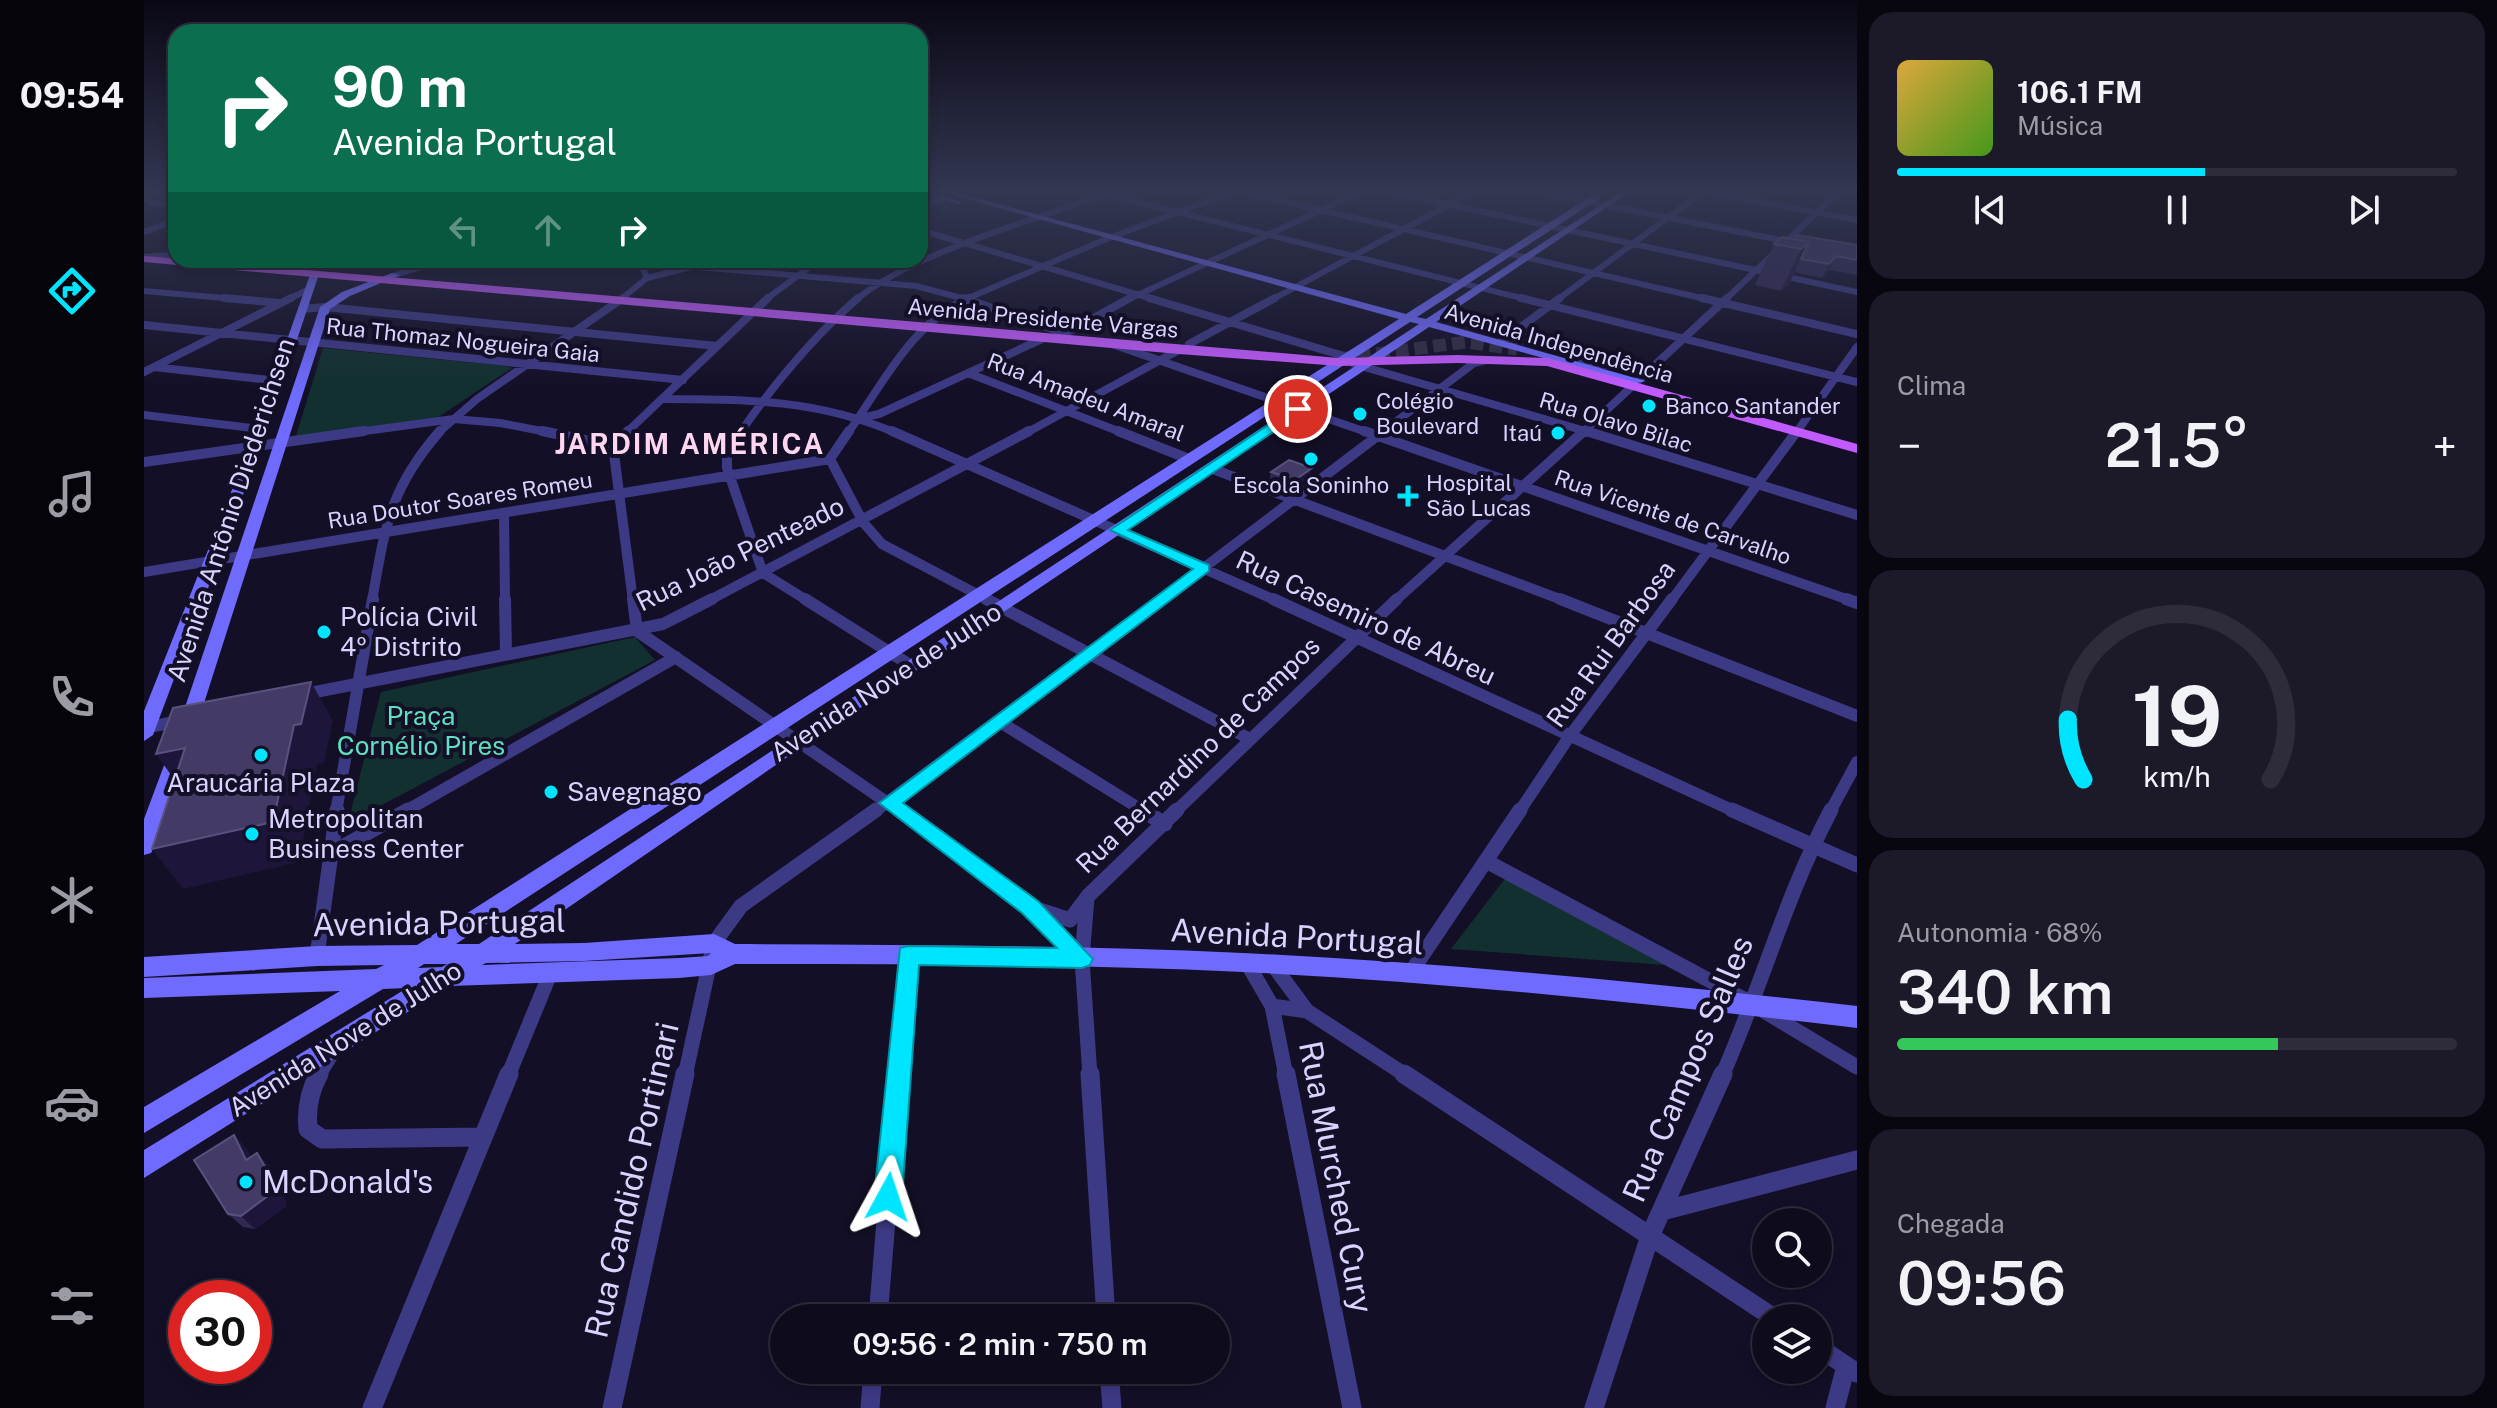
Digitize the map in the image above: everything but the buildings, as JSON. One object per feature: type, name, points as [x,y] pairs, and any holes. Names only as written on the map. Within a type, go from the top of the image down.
[{"type":"main road","name":"Avenida Presidente Vargas","points":[[153,259],[168,261]]},
{"type":"main road","name":"Avenida Independência","points":[[1184,259],[1407,319],[1548,362],[1797,428],[1857,440]]},
{"type":"main road","name":"Avenida Nove de Julho","points":[[144,1121],[422,954],[1502,259]]},
{"type":"main road","name":"Avenida Nove de Julho","points":[[144,1165],[485,952],[910,665],[1526,259]]},
{"type":"main road","name":"Avenida Presidente Vargas","points":[[247,268],[925,324],[1063,332],[1184,347]]},
{"type":"main road","name":"Avenida Presidente Vargas","points":[[315,268],[624,298]]},
{"type":"main road","name":"Avenida Antônio Diederichsen","points":[[145,730],[255,447],[314,274]]},
{"type":"main road","points":[[325,307],[395,275]]},
{"type":"main road","name":"Avenida Antônio Diederichsen","points":[[144,847],[198,717],[241,555],[325,307]]},
{"type":"main road","name":"Avenida Presidente Vargas","points":[[925,324],[1042,339],[1345,358],[1368,364],[1486,360],[1548,362]]},
{"type":"main road","name":"Avenida Independência","points":[[1426,325],[1581,364],[1636,384]]},
{"type":"main road","points":[[1063,332],[1101,340],[1292,356]]},
{"type":"main road","points":[[1517,349],[1636,384]]},
{"type":"main road","name":"Avenida Independência","points":[[1797,428],[1857,449]]},
{"type":"main road","name":"Avenida Portugal","points":[[144,967],[317,956],[485,952],[908,955],[1247,963],[1642,992],[1857,1017]]},
{"type":"main road","name":"Avenida Portugal","points":[[144,988],[447,975],[550,974],[719,954]]},
{"type":"street","points":[[1015,259],[1345,358]]},
{"type":"street","points":[[1062,259],[965,298],[925,324],[830,459],[863,522],[882,544],[1250,739]]},
{"type":"street","points":[[710,268],[878,281],[965,298],[1063,332],[1216,259]]},
{"type":"street","name":"Rua João Penteado","points":[[283,698],[663,624],[863,522],[1349,259]]},
{"type":"street","points":[[1370,259],[1857,382]]},
{"type":"street","points":[[1536,259],[1857,334]]},
{"type":"street","points":[[1501,342],[1614,259]]},
{"type":"street","points":[[1703,259],[1857,292]]},
{"type":"street","name":"Rua Bernardino de Campos","points":[[1030,907],[1070,920],[1088,896],[1355,637],[1636,384],[1768,259]]},
{"type":"street","points":[[395,275],[417,268]]},
{"type":"street","points":[[643,268],[647,278]]},
{"type":"street","points":[[317,956],[323,891],[384,532],[396,492],[409,469],[454,419],[525,364],[624,298],[647,278],[693,268]]},
{"type":"street","points":[[613,446],[665,399],[754,309],[806,268]]},
{"type":"street","points":[[910,268],[878,281],[837,316],[764,399],[727,453],[730,477],[763,573],[910,665]]},
{"type":"street","points":[[144,372],[311,288]]},
{"type":"street","points":[[144,291],[280,303]]},
{"type":"street","points":[[302,309],[325,307],[717,346]]},
{"type":"street","name":"Rua Thomaz Nogueira Gaia","points":[[144,325],[683,380]]},
{"type":"street","points":[[864,414],[879,414],[1042,339]]},
{"type":"street","name":"Rua Vicente de Carvalho","points":[[1112,344],[1857,603]]},
{"type":"street","name":"Rua Rui Barbosa","points":[[1409,975],[1569,737],[1648,634],[1706,551],[1759,485],[1857,347]]},
{"type":"street","points":[[719,954],[741,906],[1000,722],[1374,435],[1474,363],[1486,360]]},
{"type":"street","name":"Rua Olavo Bilac","points":[[1368,364],[1857,515]]},
{"type":"street","points":[[1581,364],[1652,367]]},
{"type":"street","points":[[144,366],[278,381]]},
{"type":"street","name":"Rua Amadeu Amaral","points":[[968,373],[1189,459]]},
{"type":"street","name":"Rua Casemiro de Abreu","points":[[665,399],[764,399],[864,414],[1569,737],[1857,865]]},
{"type":"street","points":[[144,425],[147,415],[260,429]]},
{"type":"street","points":[[144,462],[454,419],[500,423],[613,446]]},
{"type":"street","points":[[613,446],[637,631],[889,803],[1030,907],[1082,959]]},
{"type":"street","name":"Rua Doutor Soares Romeu","points":[[144,572],[830,459]]},
{"type":"street","name":"Rua Amadeu Amaral","points":[[1210,468],[1448,555],[1857,716]]},
{"type":"street","points":[[504,513],[506,653]]},
{"type":"street","points":[[330,854],[676,657]]},
{"type":"street","points":[[145,730],[198,717]]},
{"type":"street","points":[[1000,722],[1165,824]]},
{"type":"street","name":"Rua Campos Salles","points":[[1594,1408],[1650,1236],[1754,1005],[1784,911],[1813,844],[1857,762]]},
{"type":"street","points":[[1486,861],[1754,1005],[1857,1067]]},
{"type":"street","name":"Rua Bernardino de Campos","points":[[1088,896],[1082,959],[1105,1304]]},
{"type":"street","name":"Rua Candido Portinari","points":[[612,1408],[719,954]]},
{"type":"street","points":[[879,1304],[908,955]]},
{"type":"street","name":"Rua Murched Cury","points":[[1247,963],[1272,1006],[1352,1408]]},
{"type":"street","points":[[1273,965],[1307,1011],[1753,1304]]},
{"type":"street","points":[[372,1408],[550,974]]},
{"type":"street","points":[[1272,1006],[1307,1011]]},
{"type":"street","points":[[336,1045],[308,1091],[304,1110],[308,1129],[322,1139],[482,1137]]},
{"type":"street","points":[[1662,1211],[1857,1160]]},
{"type":"street","points":[[1832,1356],[1852,1369],[1835,1408]]},
{"type":"street","points":[[870,1408],[872,1384]]},
{"type":"street","points":[[1110,1384],[1112,1408]]},
{"type":"green space","points":[[323,348],[512,368],[437,418],[296,436]]},
{"type":"green space","name":"Praça Cornélio Pires","points":[[635,637],[655,660],[348,823],[381,692]]},
{"type":"green space","points":[[1507,876],[1665,965],[1451,949]]},
{"type":"tunnel","points":[[1339,359],[1466,342],[1517,349]]},
{"type":"place","name":"Banco Santander","points":[[1649,406]]},
{"type":"place","name":"Colégio Boulevard","points":[[1360,414]]},
{"type":"place","name":"Itaú","points":[[1558,433]]},
{"type":"place","name":"Escola Soninho","points":[[1311,459]]},
{"type":"place","name":"Hospital São Lucas","points":[[1408,496]]},
{"type":"place","name":"Polícia Civil 4º Distrito","points":[[324,632]]},
{"type":"place","name":"Araucária Plaza","points":[[261,755]]},
{"type":"place","name":"Savegnago","points":[[551,792]]},
{"type":"place","name":"Metropolitan Business Center","points":[[252,834]]},
{"type":"place","name":"McDonald's","points":[[246,1182]]},
{"type":"district","name":"JARDIM AMÉRICA","points":[[690,444]]},
{"type":"route","points":[[888,1197],[908,955],[1082,959],[1030,907],[889,803],[1204,568],[1117,530],[1298,409]]}]
